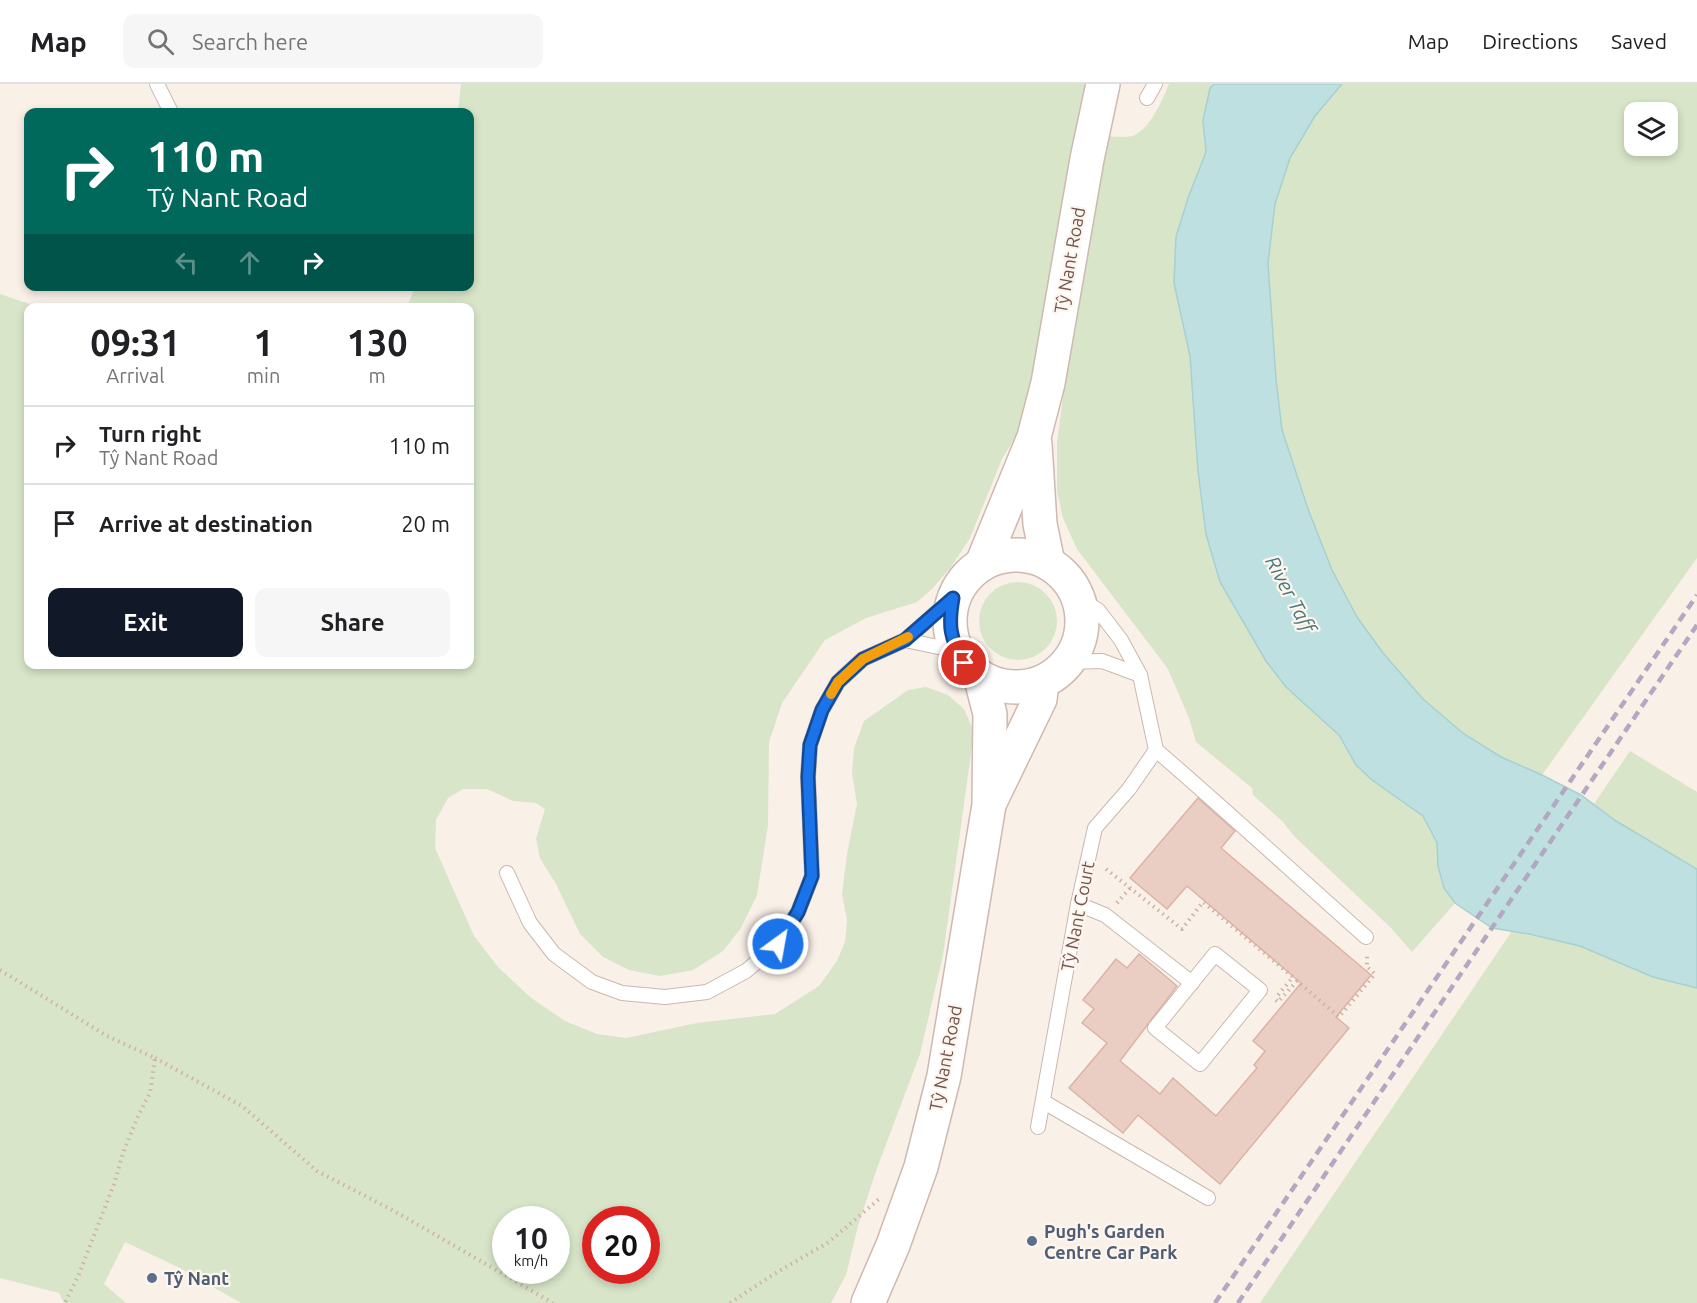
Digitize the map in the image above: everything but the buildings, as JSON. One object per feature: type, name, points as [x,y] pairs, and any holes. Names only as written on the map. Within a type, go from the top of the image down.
[{"type":"main road","name":"Tŷ Nant Road","points":[[982,564],[1034,437],[1048,383],[1087,159],[1103,84]]},
{"type":"main road","name":"Tŷ Nant Road","points":[[868,1303],[893,1245],[921,1167],[944,1076],[989,805],[990,714],[981,679],[964,663],[952,643],[949,620],[953,598],[965,578],[982,564],[1003,556],[1026,556],[1048,563],[1040,524],[1034,437]]},
{"type":"main road","points":[[981,679],[1003,687],[1031,686],[1052,677],[1069,662],[1079,641],[1082,618],[1078,598],[1066,578],[1048,563]]},
{"type":"main road","name":"Tŷ Nant Road","points":[[989,805],[1040,699],[1042,682]]},
{"type":"lane","points":[[157,84],[169,108]]},
{"type":"lane","points":[[1147,98],[1155,84]]},
{"type":"lane","points":[[507,873],[530,923],[554,954],[592,982],[622,993],[665,997],[707,992],[746,971],[778,944],[798,912],[812,876],[808,777],[810,745],[822,710],[838,682],[863,659],[905,640],[953,598]]},
{"type":"lane","points":[[1078,598],[1098,609],[1121,639],[1140,675],[1156,750],[1231,815],[1367,941]]},
{"type":"lane","points":[[905,640],[957,651]]},
{"type":"lane","points":[[1069,662],[1102,661],[1140,675]]},
{"type":"lane","name":"Tŷ Nant Court","points":[[1038,1127],[1078,904],[1095,828],[1129,789],[1156,750]]},
{"type":"lane","points":[[1078,904],[1105,915],[1192,983]]},
{"type":"lane","points":[[1215,954],[1260,990],[1200,1064],[1155,1028],[1192,983],[1215,954]]},
{"type":"lane","points":[[1044,1102],[1208,1198]]},
{"type":"path","points":[[1089,855],[1182,929],[1203,902],[1293,977],[1275,999]]},
{"type":"path","points":[[1260,990],[1278,1002],[1298,981],[1339,1017],[1375,974],[1367,967],[1367,941]]},
{"type":"path","points":[[0,970],[107,1036],[155,1058],[242,1106],[317,1171],[396,1212],[553,1303]]},
{"type":"path","points":[[65,1303],[79,1274],[114,1184],[123,1153],[150,1093],[155,1058]]},
{"type":"path","points":[[730,1303],[774,1274],[830,1242],[879,1198],[921,1167]]},
{"type":"green space","points":[[461,84],[1103,84],[1092,136],[1126,137],[1141,131],[1147,125],[1169,84],[1214,84],[1210,88],[1203,120],[1206,152],[1176,237],[1174,283],[1190,356],[1198,471],[1206,534],[1220,582],[1266,661],[1339,735],[1356,765],[1423,816],[1437,843],[1438,866],[1444,887],[1455,903],[1412,952],[1391,928],[1253,795],[1252,788],[1196,742],[1189,718],[1168,669],[1077,549],[1063,518],[1057,491],[1057,443],[1064,389],[1048,384],[1002,459],[970,538],[951,567],[917,602],[866,618],[825,640],[782,703],[769,742],[768,825],[757,895],[741,928],[723,951],[693,970],[660,976],[629,970],[603,957],[580,934],[556,884],[540,858],[536,839],[545,809],[536,803],[513,801],[487,789],[463,789],[448,798],[436,820],[435,848],[474,936],[498,967],[530,997],[565,1021],[597,1034],[626,1038],[697,1023],[775,1014],[819,986],[837,961],[845,942],[847,920],[842,894],[857,804],[852,773],[854,748],[864,721],[908,690],[926,687],[948,695],[964,709],[974,732],[943,955],[920,1054],[876,1171],[858,1226],[846,1275],[831,1303],[241,1303],[180,1268],[125,1242],[104,1284],[126,1303],[64,1303],[59,1293],[0,1278],[0,294],[26,303],[24,303],[24,669],[474,669],[474,303],[409,303],[413,291],[474,291],[474,108],[458,108]]},
{"type":"green space","points":[[1342,84],[1697,84],[1697,558],[1542,775],[1501,757],[1464,734],[1423,699],[1383,653],[1357,617],[1332,570],[1308,509],[1282,430],[1276,379],[1268,263],[1275,204],[1290,158],[1315,116]]},
{"type":"green space","points":[[1018,582],[1033,585],[1045,594],[1054,606],[1057,621],[1054,636],[1045,648],[1033,657],[1018,660],[1003,657],[991,648],[982,636],[979,621],[982,606],[991,594],[1003,585]]},
{"type":"green space","points":[[1630,751],[1697,792],[1697,869],[1616,821],[1594,804]]},
{"type":"green space","points":[[1512,931],[1580,946],[1653,977],[1697,988],[1697,1303],[1260,1303]]},
{"type":"water","name":"River Taff","points":[[1214,84],[1342,84],[1315,116],[1290,158],[1275,204],[1268,263],[1282,430],[1308,509],[1332,570],[1357,617],[1383,653],[1423,699],[1464,734],[1501,757],[1581,795],[1616,821],[1697,869],[1697,988],[1653,977],[1580,946],[1492,928],[1455,903],[1444,888],[1438,866],[1437,843],[1423,816],[1372,780],[1356,765],[1339,735],[1286,687],[1266,661],[1220,582],[1206,534],[1198,471],[1190,356],[1174,283],[1176,237],[1206,152],[1203,120],[1210,88]]},
{"type":"railway","points":[[1215,1303],[1697,595]]},
{"type":"railway","points":[[1238,1303],[1697,625]]},
{"type":"slow traffic","points":[[831,694],[838,682],[863,659],[908,637]]},
{"type":"place","name":"Pugh's Garden Centre Car Park","points":[[1032,1241]]},
{"type":"place","name":"Tŷ Nant","points":[[152,1278]]},
{"type":"route","points":[[778,944],[798,912],[812,876],[808,777],[810,745],[822,710],[838,682],[863,659],[905,640],[953,598],[949,620],[952,643],[964,663]]}]
